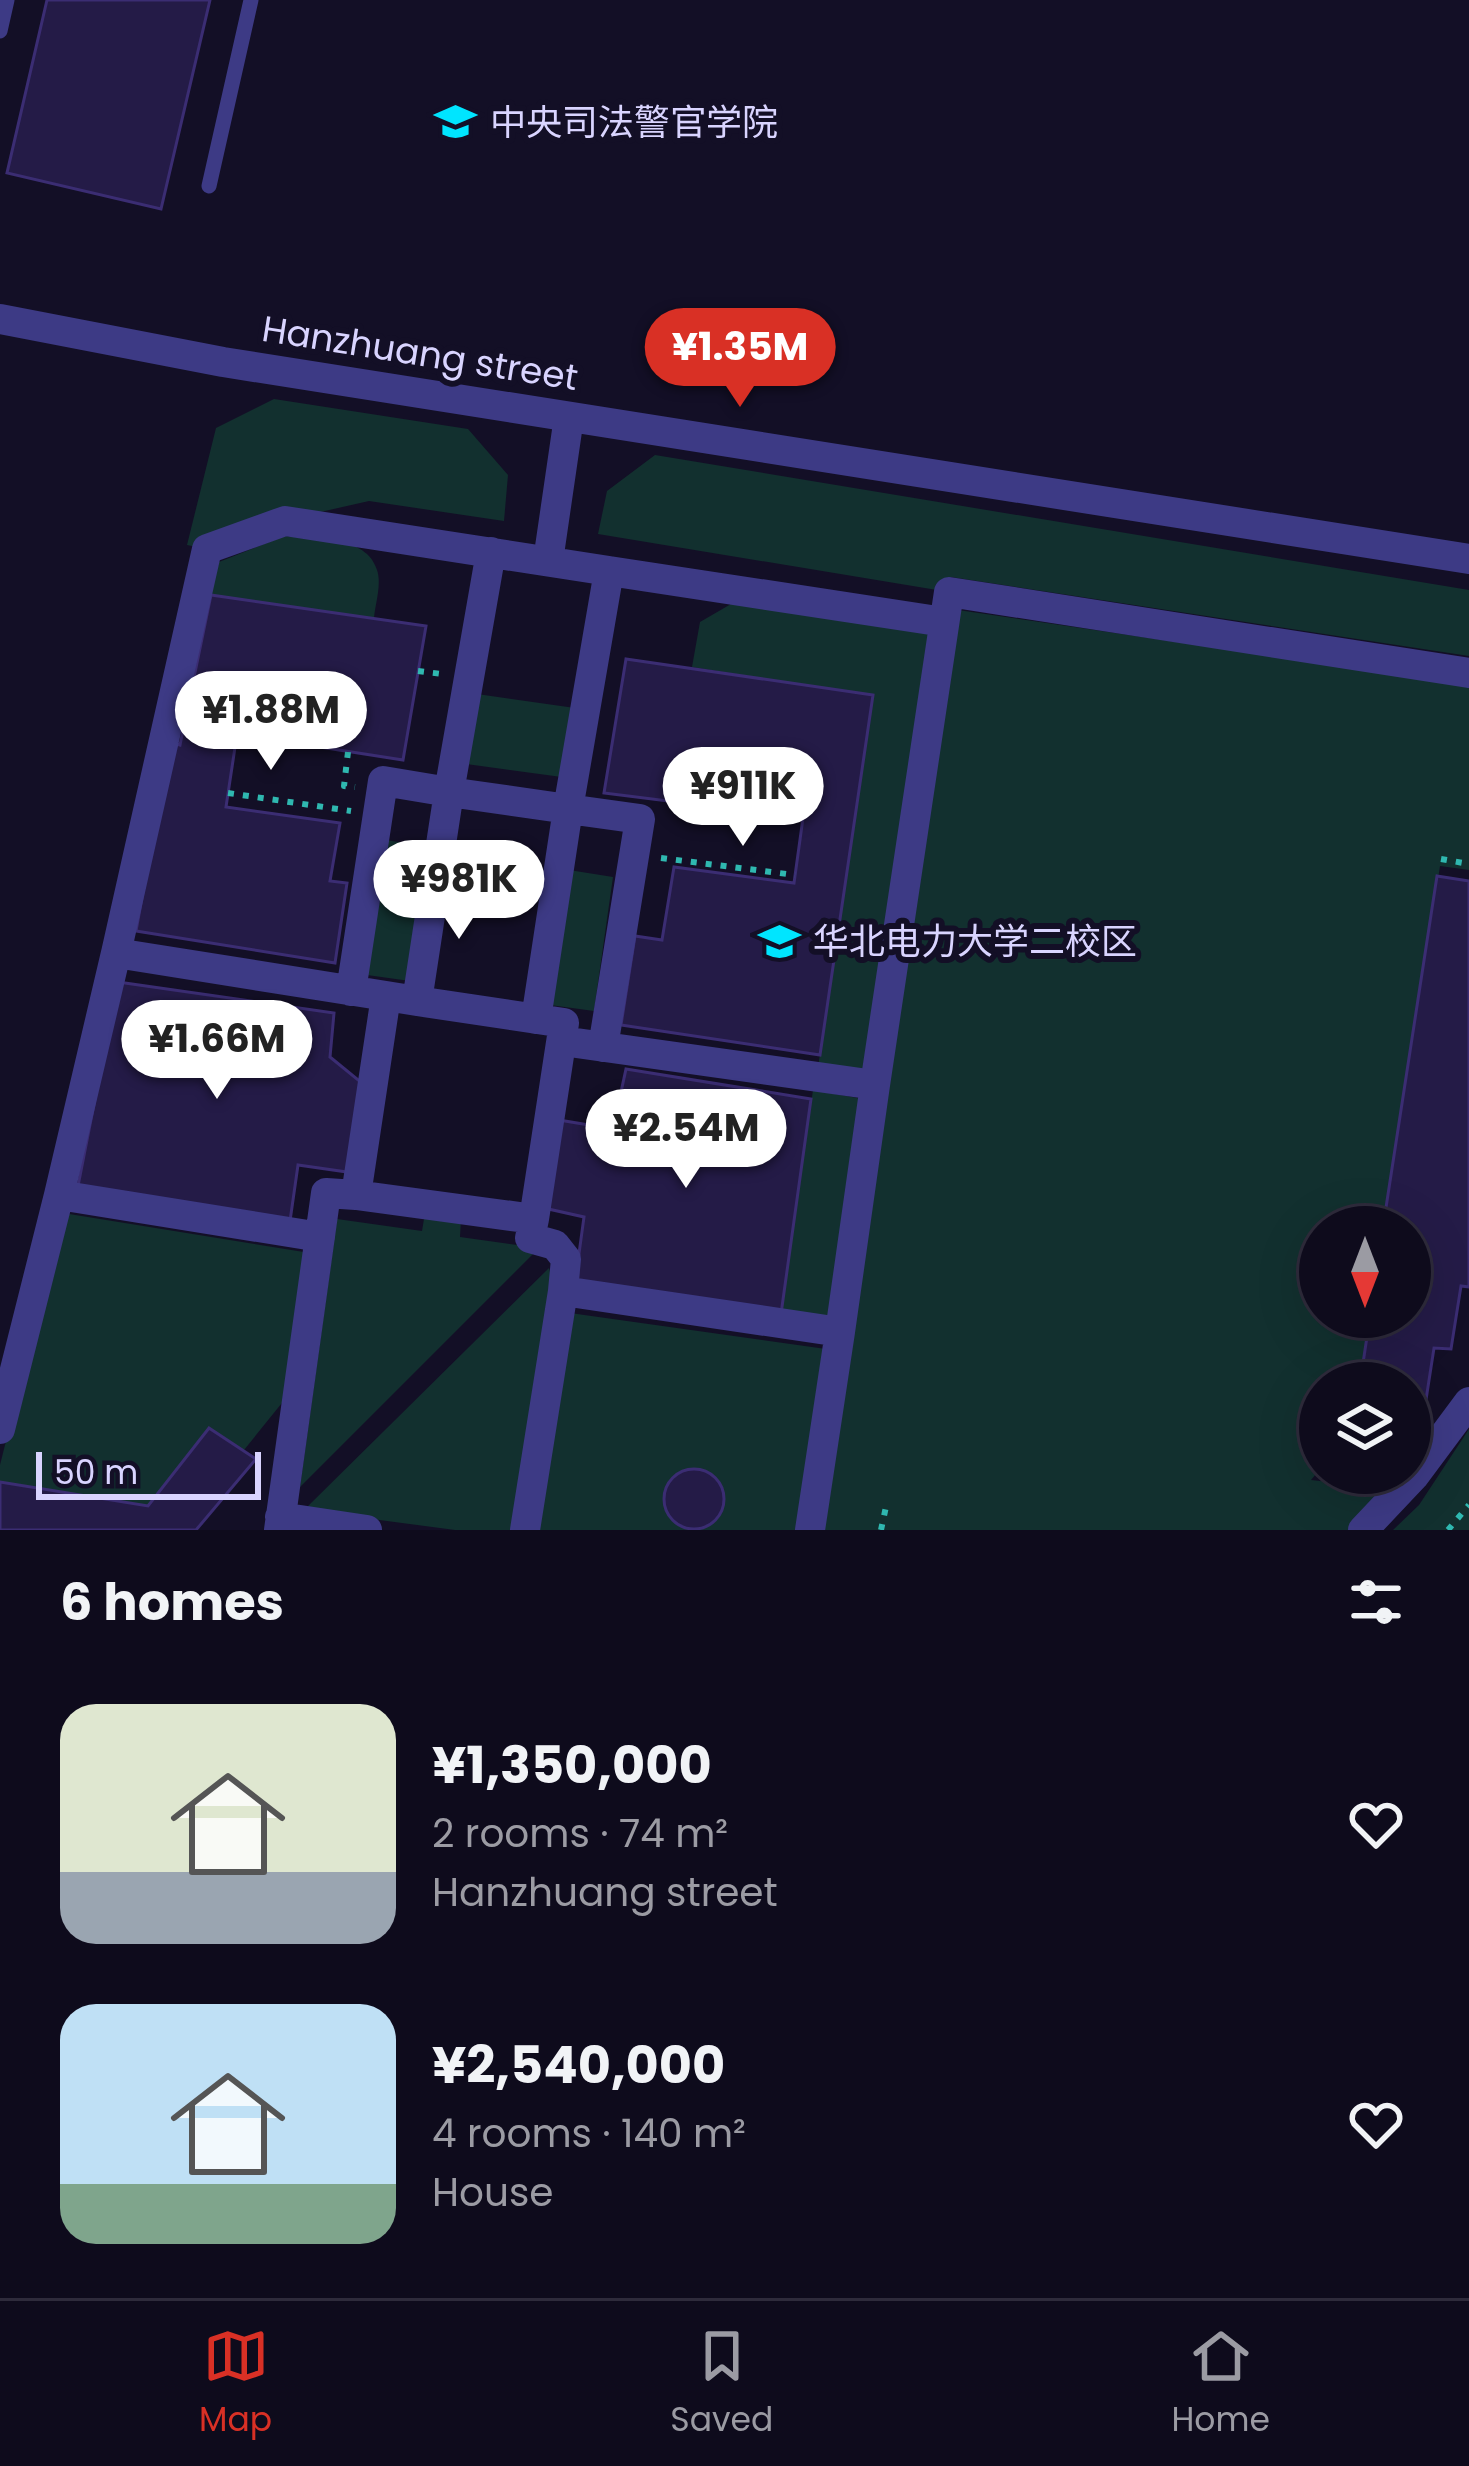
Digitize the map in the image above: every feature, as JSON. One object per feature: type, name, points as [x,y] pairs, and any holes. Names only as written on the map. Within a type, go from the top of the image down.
[{"type":"street","name":"Hanzhuang street","points":[[0,319],[223,362],[1469,559]]},
{"type":"street","points":[[548,561],[569,417]]},
{"type":"street","points":[[0,1429],[59,1196],[207,549],[285,520],[944,622]]},
{"type":"street","points":[[356,1196],[449,792],[491,553]]},
{"type":"street","points":[[536,1019],[609,572]]},
{"type":"street","points":[[810,1530],[949,592],[1469,673]]},
{"type":"street","points":[[351,991],[383,781],[640,819],[603,1047]]},
{"type":"street","points":[[116,953],[564,1023],[530,1238],[555,1245],[566,1259],[525,1530]]},
{"type":"street","points":[[562,1041],[875,1084]]},
{"type":"street","points":[[367,1530],[279,1524],[326,1193],[534,1220]]},
{"type":"street","points":[[59,1196],[320,1237]]},
{"type":"street","points":[[563,1291],[840,1332]]},
{"type":"street","points":[[1364,1530],[1465,1412]]},
{"type":"lane","points":[[0,31],[7,0]]},
{"type":"lane","points":[[208,186],[251,0]]},
{"type":"path","points":[[228,793],[378,815]]},
{"type":"path","points":[[634,854],[795,875]]},
{"type":"path","points":[[1441,860],[1469,864]]},
{"type":"path","points":[[881,1530],[887,1502]]},
{"type":"path","points":[[1448,1530],[1469,1505]]},
{"type":"green space","points":[[274,399],[468,429],[508,475],[504,521],[369,501],[285,520],[207,549],[187,545],[216,428]]},
{"type":"green space","points":[[655,455],[1469,590],[1469,656],[951,577],[949,592],[598,534],[607,491]]},
{"type":"green space","points":[[284,536],[338,541],[362,550],[378,576],[374,618],[211,595],[219,562]]},
{"type":"green space","points":[[731,604],[933,633],[867,1073],[818,1067],[873,696],[692,667],[700,622]]},
{"type":"green space","points":[[958,610],[1469,685],[1469,870],[1440,866],[1387,1206],[1299,1206],[1299,1338],[1367,1338],[1363,1362],[1299,1362],[1299,1494],[1381,1494],[1348,1530],[817,1530]]},
{"type":"green space","points":[[470,693],[582,709],[569,778],[459,763]]},
{"type":"green space","points":[[386,840],[429,847],[410,981],[367,975]]},
{"type":"green space","points":[[569,870],[613,877],[594,1011],[550,1005]]},
{"type":"green space","points":[[813,1090],[863,1099],[831,1321],[781,1314]]},
{"type":"green space","points":[[63,1213],[310,1253],[290,1393],[244,1450],[196,1530],[0,1530],[0,1465]]},
{"type":"green space","points":[[425,1213],[461,1219],[460,1237],[539,1248],[300,1487],[337,1219],[422,1231]]},
{"type":"green space","points":[[549,1268],[552,1281],[512,1530],[455,1530],[304,1510]]},
{"type":"green space","points":[[570,1313],[826,1349],[798,1530],[537,1530]]},
{"type":"green space","points":[[1469,1429],[1469,1530],[1393,1530],[1431,1494],[1431,1487]]},
{"type":"building","points":[[47,0],[210,0],[161,209],[7,173]]},
{"type":"building","points":[[211,595],[426,626],[403,760],[237,734],[226,807],[340,823],[330,881],[347,883],[335,963],[136,931],[170,742],[180,745]]},
{"type":"building","points":[[626,659],[873,695],[820,1055],[621,1025],[635,936],[662,940],[674,867],[794,883],[803,818],[604,793]]},
{"type":"building","points":[[1437,876],[1469,881],[1469,1287],[1461,1286],[1451,1349],[1434,1348],[1431,1367],[1431,1362],[1363,1362],[1367,1338],[1431,1338],[1431,1206],[1386,1206]]},
{"type":"building","points":[[118,982],[334,1013],[330,1057],[362,1083],[347,1172],[298,1165],[290,1221],[78,1186]]},
{"type":"building","points":[[626,1069],[811,1099],[781,1314],[575,1283],[584,1217],[544,1208],[559,1120],[613,1129]]},
{"type":"building","points":[[209,1428],[256,1459],[196,1530],[0,1530],[0,1482],[148,1506]]},
{"type":"building","points":[[694,1469],[715,1478],[724,1499],[715,1520],[694,1529],[673,1520],[664,1499],[673,1478]]},
{"type":"place","name":"中央司法警官学院","points":[[456,122]]},
{"type":"place","name":"华北电力大学二校区","points":[[779,941]]}]
